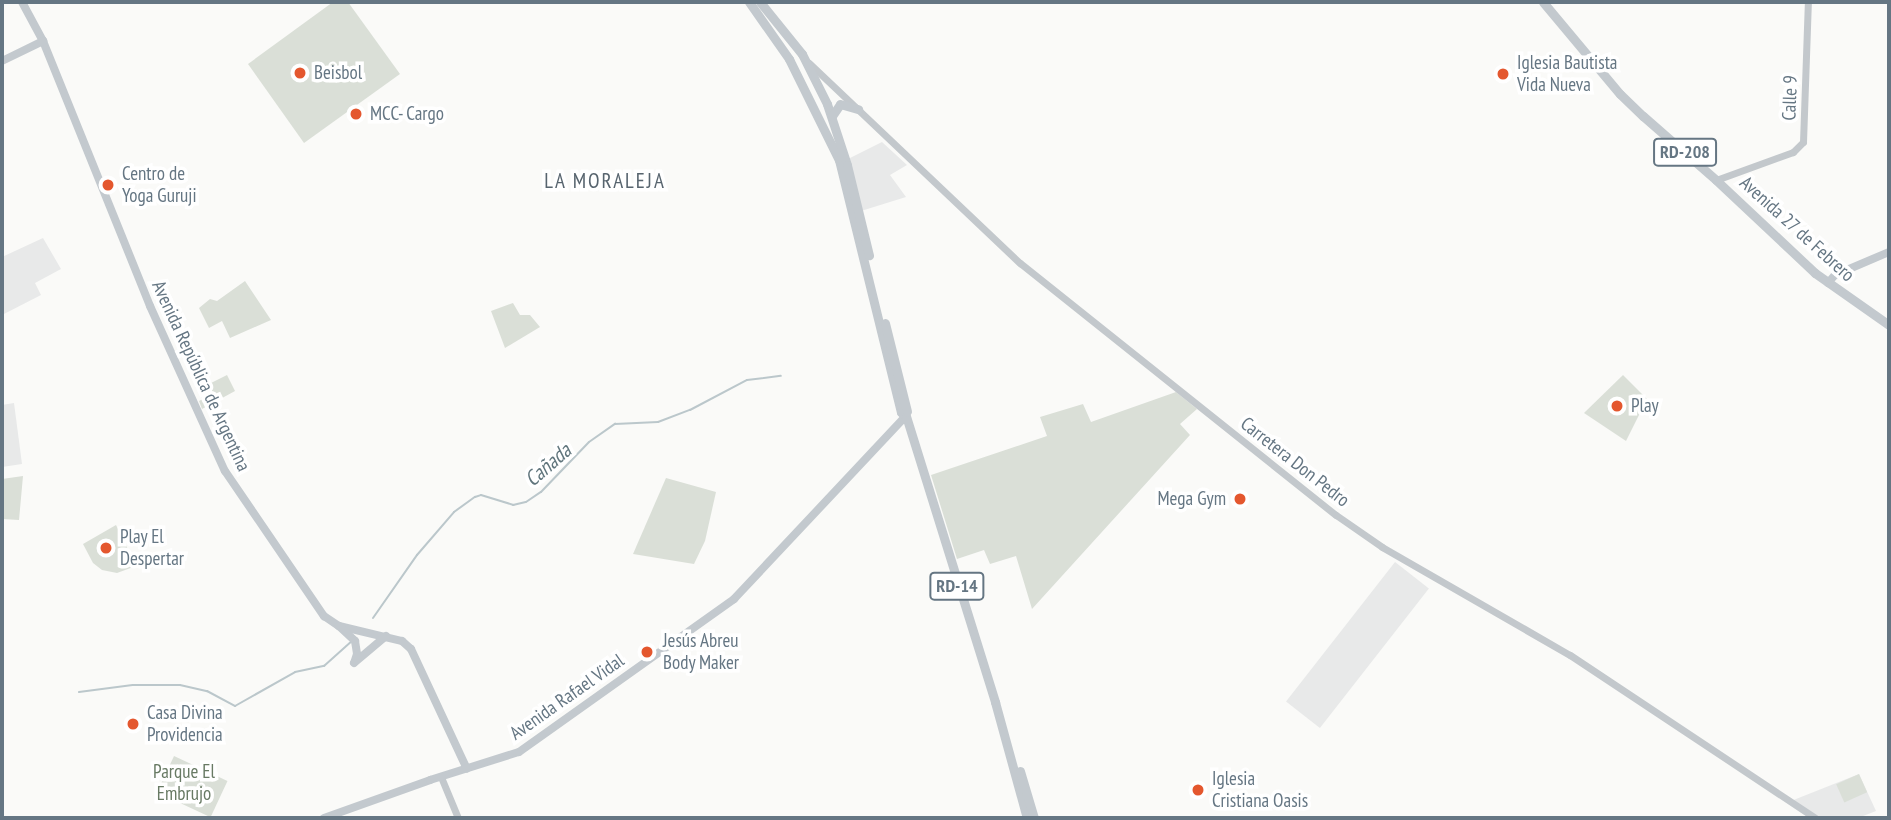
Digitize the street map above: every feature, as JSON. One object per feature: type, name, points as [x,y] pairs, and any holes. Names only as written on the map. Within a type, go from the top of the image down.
[{"type":"main road","name":"Avenida República de Argentina","points":[[22,2],[43,41],[150,306],[225,471],[320,610],[355,641],[358,654],[354,663],[386,636]]},
{"type":"main road","name":"RD-14","points":[[749,2],[776,39],[844,166]]},
{"type":"main road","name":"RD-14","points":[[760,2],[818,76],[832,116],[895,387],[1011,754],[1027,818]]},
{"type":"main road","name":"Avenida 27 de Febrero","points":[[1543,2],[1620,94],[1828,283],[1889,325]]},
{"type":"main road","points":[[2,61],[43,41]]},
{"type":"main road","points":[[804,90],[806,82],[818,76]]},
{"type":"main road","points":[[809,101],[858,109]]},
{"type":"main road","points":[[832,116],[840,104]]},
{"type":"main road","points":[[1828,283],[1835,275],[1889,252]]},
{"type":"main road","name":"Avenida Rafael Vidal","points":[[324,818],[519,752],[734,599],[906,416]]},
{"type":"main road","points":[[339,626],[402,641],[411,649],[467,769]]},
{"type":"main road","name":"RD-14","points":[[1011,754],[1017,762],[1034,818]]},
{"type":"street","name":"Calle 9","points":[[1716,180],[1790,153],[1801,144],[1805,131],[1808,2]]},
{"type":"street","name":"Carretera Don Pedro","points":[[818,76],[858,109],[1032,272],[1343,520],[1382,547],[1570,655],[1815,818]]},
{"type":"street","points":[[441,777],[458,818]]},
{"type":"shaded area","points":[[882,142],[907,165],[890,175],[906,197],[861,211],[848,159]]},
{"type":"shaded area","points":[[43,238],[61,269],[35,283],[41,295],[2,315],[2,257]]},
{"type":"shaded area","points":[[14,403],[22,464],[2,467],[2,405]]},
{"type":"shaded area","points":[[1395,562],[1429,588],[1320,728],[1286,701]]},
{"type":"shaded area","points":[[1859,774],[1876,811],[1858,818],[1817,818],[1791,801]]},
{"type":"green space","points":[[333,2],[348,2],[400,74],[304,143],[248,64]]},
{"type":"green space","points":[[245,281],[271,320],[230,338],[222,321],[209,328],[199,308],[210,299],[217,301]]},
{"type":"green space","points":[[513,303],[520,315],[530,315],[540,327],[505,348],[491,311]]},
{"type":"green space","points":[[227,375],[235,391],[202,409],[199,401],[213,394],[209,384]]},
{"type":"green space","name":"Play","points":[[1623,375],[1647,399],[1626,441],[1584,413]]},
{"type":"green space","points":[[1176,392],[1197,409],[1180,424],[1190,435],[1032,609],[1016,556],[990,564],[984,550],[957,559],[931,475],[1047,436],[1040,417],[1083,404],[1091,422]]},
{"type":"green space","points":[[23,476],[19,520],[2,519],[2,479]]},
{"type":"green space","points":[[666,478],[716,492],[705,541],[694,564],[633,554]]},
{"type":"green space","name":"Play El Despertar","points":[[116,525],[136,566],[117,573],[102,570],[93,563],[83,544]]},
{"type":"green space","name":"Parque El Embrujo","points":[[174,756],[227,781],[211,817],[157,792]]},
{"type":"green space","points":[[1859,774],[1867,792],[1844,802],[1836,784]]},
{"type":"waterway","name":"Cañada","points":[[373,618],[417,555],[454,512],[475,497],[481,495],[513,505],[526,502],[541,492],[589,442],[615,424],[658,422],[690,410],[747,380],[781,376]]},
{"type":"waterway","name":"Cañada","points":[[79,692],[133,685],[180,685],[207,691],[235,706],[295,672],[324,666],[351,642]]},
{"type":"place","name":"Beisbol","points":[[300,73]]},
{"type":"place","name":"Iglesia Bautista Vida Nueva","points":[[1503,74]]},
{"type":"place","name":"MCC- Cargo","points":[[356,114]]},
{"type":"place","name":"Centro de Yoga Guruji","points":[[108,185]]},
{"type":"place","name":"Play","points":[[1617,406]]},
{"type":"place","name":"Mega Gym","points":[[1240,499]]},
{"type":"place","name":"Play El Despertar","points":[[106,548]]},
{"type":"place","name":"Jesús Abreu Body Maker","points":[[647,652]]},
{"type":"place","name":"Casa Divina Providencia","points":[[133,724]]},
{"type":"place","name":"Iglesia Cristiana Oasis","points":[[1198,790]]},
{"type":"district","name":"LA MORALEJA","points":[[605,181]]}]
